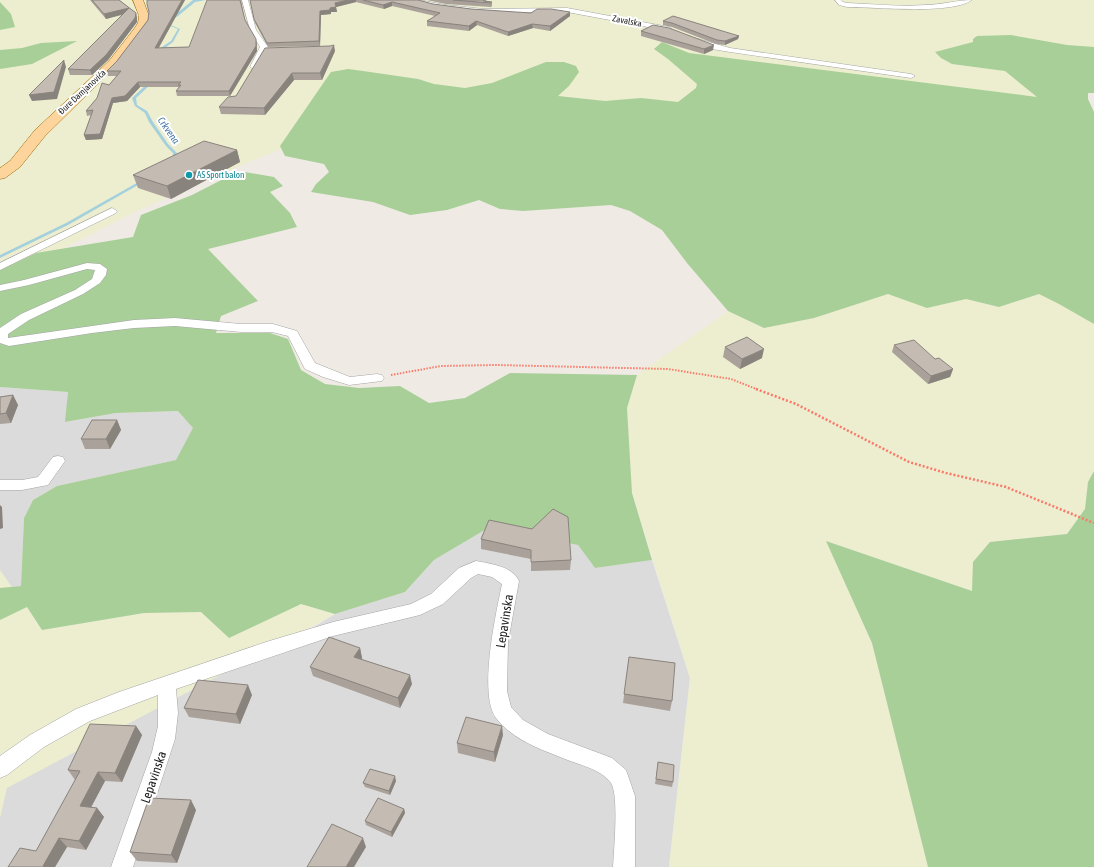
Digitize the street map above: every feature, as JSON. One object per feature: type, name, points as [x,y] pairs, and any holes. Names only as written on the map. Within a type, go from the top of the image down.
[{"type":"main road","name":"Đure Damjanovića","points":[[0,175],[15,164],[40,134],[113,64],[143,23],[144,16],[138,0]]},
{"type":"street","points":[[245,0],[253,30],[267,51],[248,76]]},
{"type":"street","name":"Zavalska","points":[[412,0],[477,10],[567,10],[675,31]]},
{"type":"street","points":[[838,0],[841,4],[847,5],[931,7],[946,6],[969,0]]},
{"type":"street","points":[[686,36],[709,45],[730,50],[910,76]]},
{"type":"street","points":[[0,267],[112,211]]},
{"type":"street","points":[[0,288],[25,283],[87,266],[96,266],[101,269],[100,275],[96,282],[79,292],[25,317],[2,332],[1,336],[3,340],[9,342],[134,324],[175,322],[241,328],[273,328],[293,334],[310,366],[349,381],[377,378]]},
{"type":"street","points":[[0,485],[22,485],[43,481],[58,461]]},
{"type":"street","name":"Lepavinska","points":[[0,768],[37,741],[83,715],[126,698],[266,650],[333,629],[414,610],[437,599],[465,573],[476,567],[497,572],[511,581],[499,642],[498,691],[502,710],[516,726],[542,741],[605,765],[619,777],[625,796],[624,867]]},
{"type":"street","name":"Lepavinska","points":[[122,867],[162,752],[168,730],[170,710],[166,684]]},
{"type":"path","points":[[377,378],[441,366],[496,365],[668,369],[731,379],[796,404],[909,462],[946,473],[1006,487],[1094,523]]},
{"type":"shaded area","points":[[0,387],[68,392],[66,422],[116,413],[179,411],[194,428],[177,460],[57,486],[33,500],[24,518],[21,586],[0,588]]},
{"type":"shaded area","points":[[488,528],[578,545],[595,568],[652,560],[690,678],[669,867],[0,867],[0,768],[278,649],[335,614],[405,592],[434,560]]},
{"type":"green space","points":[[0,0],[1094,0],[1094,69],[1055,103],[303,140],[133,213],[0,281]]},
{"type":"green space","points":[[0,2],[11,14],[15,27],[0,30]]},
{"type":"green space","points":[[1011,35],[1067,45],[1094,47],[1094,93],[1088,93],[1088,99],[1094,112],[1094,324],[1039,294],[999,307],[966,299],[927,308],[888,294],[814,318],[764,328],[728,311],[687,263],[662,230],[630,211],[611,205],[523,211],[500,209],[479,200],[447,210],[410,215],[373,202],[311,192],[316,184],[329,172],[324,164],[285,156],[280,146],[331,72],[348,69],[418,79],[434,84],[465,88],[492,83],[546,62],[564,62],[576,66],[579,72],[569,86],[558,96],[605,101],[641,98],[678,102],[696,88],[697,84],[654,49],[662,42],[689,53],[1037,97],[1005,71],[952,64],[941,58],[935,52],[973,42],[973,39],[977,36]]},
{"type":"green space","points":[[77,41],[32,64],[0,69],[0,50],[22,48],[41,43]]},
{"type":"green space","points":[[239,171],[274,177],[283,186],[270,192],[290,213],[297,227],[208,249],[258,301],[221,316],[216,333],[270,333],[288,339],[301,370],[325,384],[359,388],[400,386],[429,403],[465,398],[510,373],[637,375],[627,408],[632,493],[652,560],[595,568],[578,545],[488,528],[434,560],[405,592],[335,614],[301,604],[229,638],[201,612],[144,613],[42,630],[27,607],[0,620],[0,588],[21,586],[24,518],[33,500],[57,486],[176,460],[193,428],[178,411],[116,413],[65,422],[68,392],[0,387],[0,270],[36,253],[133,237],[141,215],[192,195]]},
{"type":"green space","points":[[888,293],[927,308],[966,299],[999,307],[1039,294],[1094,324],[1094,471],[1088,482],[1085,509],[1066,534],[990,542],[973,562],[973,591],[826,541],[872,643],[928,867],[669,867],[690,678],[632,493],[627,408],[637,375],[728,311],[764,328],[814,318]]},
{"type":"green space","points":[[1094,471],[1094,867],[928,867],[872,643],[826,541],[972,591],[973,562],[990,542],[1067,534],[1085,509],[1088,482]]},
{"type":"green space","points":[[0,570],[42,630],[144,613],[202,612],[229,637],[301,604],[335,614],[7,788],[0,818]]},
{"type":"building","points":[[92,0],[119,0],[136,13],[135,18],[106,55],[90,70],[68,69],[129,8],[104,14]]},
{"type":"building","points":[[147,0],[182,0],[155,48],[189,47],[207,0],[240,0],[245,20],[256,39],[256,46],[229,91],[176,91],[181,85],[178,85],[181,82],[138,82],[125,96],[112,98],[100,134],[84,135],[93,110],[86,111],[97,98],[102,83],[109,85],[121,71],[107,71],[117,61],[148,20],[149,12]]},
{"type":"building","points":[[250,0],[348,0],[335,3],[336,7],[330,8],[330,10],[320,11],[319,41],[267,43],[254,19]]},
{"type":"building","points":[[363,0],[418,0],[433,4],[471,9],[531,13],[537,9],[551,9],[570,12],[550,26],[532,24],[508,32],[476,21],[469,26],[427,21],[440,13],[392,2],[383,5]]},
{"type":"building","points":[[453,0],[484,0],[483,1],[492,2],[491,3]]},
{"type":"building","points":[[673,16],[739,36],[725,41],[717,40],[663,21]]},
{"type":"building","points":[[653,25],[669,28],[714,45],[704,49],[641,31]]},
{"type":"building","points":[[334,45],[320,73],[292,73],[264,108],[219,107],[228,97],[236,96],[265,48]]},
{"type":"building","points":[[64,60],[54,92],[29,95]]},
{"type":"building","points":[[204,141],[237,150],[167,186],[133,175]]},
{"type":"building","points":[[747,337],[764,349],[742,359],[725,347]]},
{"type":"building","points":[[914,340],[935,359],[939,358],[953,369],[931,376],[894,345]]},
{"type":"building","points":[[13,395],[6,413],[0,414],[0,397]]},
{"type":"building","points":[[92,420],[117,420],[106,439],[81,439]]},
{"type":"building","points":[[553,509],[568,517],[571,560],[531,562],[531,550],[481,539],[489,520],[532,529]]},
{"type":"building","points":[[329,637],[360,648],[354,657],[410,675],[398,698],[310,667]]},
{"type":"building","points":[[629,657],[675,663],[672,701],[624,694]]},
{"type":"building","points":[[198,680],[248,685],[236,714],[184,708]]},
{"type":"building","points":[[466,717],[502,726],[494,752],[457,743]]},
{"type":"building","points":[[90,724],[136,726],[115,773],[98,772],[80,806],[97,808],[79,841],[59,838],[43,866],[48,867],[8,867],[20,848],[36,851],[80,771],[68,770]]},
{"type":"building","points":[[658,762],[674,765],[673,782],[656,779]]},
{"type":"building","points":[[370,769],[395,776],[389,791],[363,783]]},
{"type":"building","points":[[149,798],[191,800],[171,855],[130,852]]},
{"type":"building","points":[[378,798],[404,809],[391,832],[365,821]]},
{"type":"building","points":[[332,824],[363,838],[346,867],[307,867]]},
{"type":"waterway","name":"Crkvena","points":[[158,53],[161,49],[172,42],[179,29],[164,23],[177,15],[194,1],[205,0]]},
{"type":"waterway","name":"Crkvena","points":[[148,82],[149,84],[134,98],[136,105],[146,112],[167,145],[175,153],[175,162]]},
{"type":"waterway","name":"Crkvena","points":[[0,257],[67,224],[143,181]]},
{"type":"place","name":"AS Sport balon","points":[[189,175]]}]
